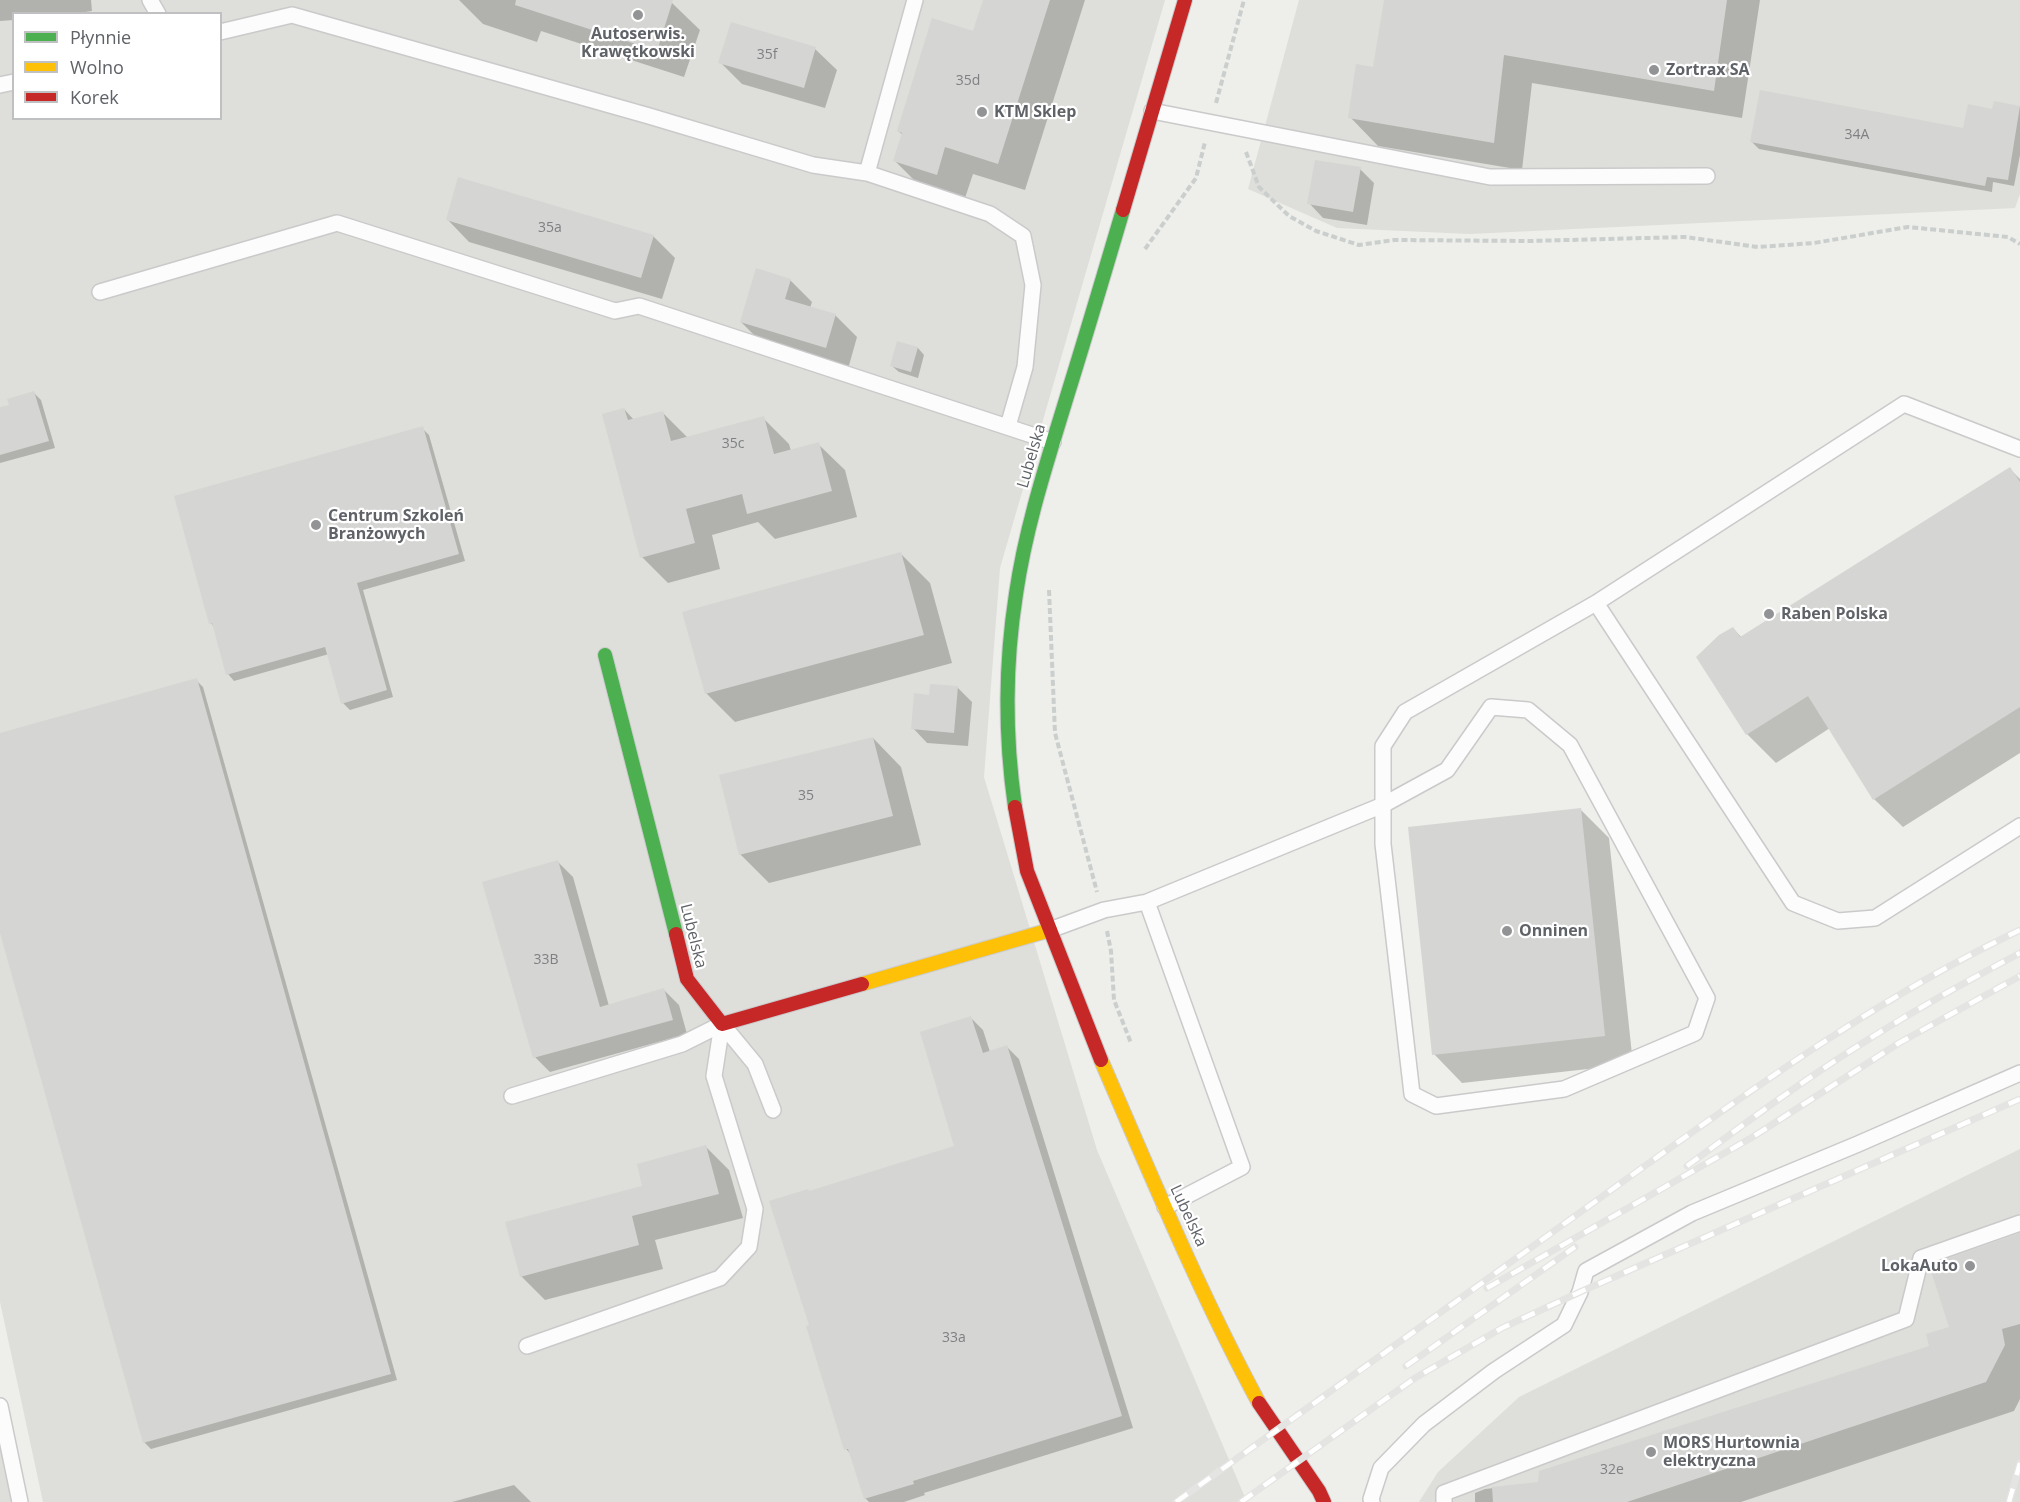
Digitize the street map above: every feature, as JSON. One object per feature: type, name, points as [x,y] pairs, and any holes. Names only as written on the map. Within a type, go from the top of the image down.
[{"type":"street","name":"Lubelska","points":[[1185,0],[1053,442],[1019,573],[1011,635],[1008,688],[1012,791],[1019,843],[1027,871],[1095,1046],[1165,1207],[1240,1368],[1260,1405],[1319,1491],[1324,1502]]},
{"type":"street","name":"Lubelska","points":[[605,655],[687,979],[722,1024]]},
{"type":"street","points":[[722,1024],[1050,930]]},
{"type":"lane","points":[[867,173],[915,0]]},
{"type":"lane","points":[[222,32],[292,15],[813,165],[867,173],[990,214],[1023,236],[1033,285],[1025,367],[1008,426]]},
{"type":"lane","points":[[1152,111],[1490,177],[1707,176]]},
{"type":"lane","points":[[100,292],[337,223],[615,311],[639,306],[1053,442]]},
{"type":"lane","points":[[1050,930],[1104,910],[1147,902],[1383,805],[1447,770],[1491,707],[1528,710],[1570,745],[1707,998],[1695,1033],[1564,1089],[1436,1106],[1412,1094],[1383,844],[1383,805],[1383,746],[1405,712],[1596,603],[1904,404],[2020,449]]},
{"type":"lane","points":[[1596,603],[1793,903],[1838,921],[1875,918],[2020,826]]},
{"type":"lane","points":[[1147,902],[1242,1167],[1165,1207]]},
{"type":"lane","points":[[512,1096],[682,1044],[722,1024]]},
{"type":"lane","points":[[722,1024],[755,1064],[773,1110]]},
{"type":"lane","points":[[527,1346],[720,1278],[749,1247],[754,1209],[714,1076],[722,1024]]},
{"type":"lane","points":[[1372,1502],[1371,1498],[1381,1468],[1425,1424],[1494,1371],[1564,1325],[1580,1292],[1586,1271],[1692,1213],[2020,1073]]},
{"type":"lane","points":[[1444,1502],[1444,1493],[1906,1319],[1921,1258],[2020,1223]]},
{"type":"lane","points":[[0,1407],[20,1502]]},
{"type":"path","points":[[1144,251],[1196,178],[1244,0]]},
{"type":"path","points":[[1237,127],[1259,187],[1289,216],[1316,231],[1359,245],[1394,240],[1529,241],[1685,237],[1758,247],[1814,243],[1908,227],[2008,237],[2020,244]]},
{"type":"path","points":[[1049,582],[1055,733],[1093,881],[1104,910],[1111,951],[1114,1000],[1131,1043]]},
{"type":"shaded area","points":[[0,0],[1165,0],[1000,568],[984,777],[1097,1150],[1247,1502],[43,1502],[0,1302]]},
{"type":"shaded area","points":[[1299,0],[2020,0],[2020,194],[2015,208],[1470,234],[1337,228],[1248,189]]},
{"type":"shaded area","points":[[2020,1149],[2020,1502],[1419,1502],[1438,1472],[1519,1397]]},
{"type":"shaded area","points":[[0,1443],[12,1502],[0,1502]]},
{"type":"building","points":[[516,0],[673,0],[657,51],[515,5]]},
{"type":"building","points":[[983,0],[1050,0],[998,164],[945,147],[937,175],[893,161],[902,133],[897,131],[932,18],[973,31]]},
{"type":"building","name":"Zortrax SA","points":[[1384,0],[1727,0],[1714,91],[1504,55],[1494,143],[1348,118],[1356,64],[1373,67]]},
{"type":"building","points":[[731,22],[816,47],[804,88],[718,63]]},
{"type":"building","points":[[1760,90],[1963,128],[1968,104],[1992,109],[1994,101],[2020,106],[2008,180],[1987,177],[1985,186],[1750,142]]},
{"type":"building","points":[[1315,160],[1361,167],[1353,212],[1307,204]]},
{"type":"building","points":[[458,177],[654,235],[641,278],[446,220]]},
{"type":"building","points":[[756,268],[791,279],[785,299],[836,314],[826,348],[740,322]]},
{"type":"building","points":[[897,341],[918,347],[911,372],[890,366]]},
{"type":"building","points":[[34,391],[49,441],[0,455],[0,407],[9,405],[7,399]]},
{"type":"building","points":[[624,408],[628,420],[663,411],[671,441],[764,416],[774,454],[819,442],[832,491],[747,514],[742,494],[686,509],[695,543],[640,558],[602,414]]},
{"type":"building","name":"Centrum Szkoleń Branżowych","points":[[423,426],[459,554],[357,583],[387,690],[341,704],[325,647],[226,675],[212,623],[209,624],[174,496]]},
{"type":"building","points":[[2010,467],[2020,482],[2020,707],[1873,800],[1808,696],[1746,735],[1696,657],[1719,635],[1733,627],[1740,637]]},
{"type":"building","points":[[901,552],[924,635],[705,694],[682,612]]},
{"type":"building","points":[[197,678],[391,1374],[143,1443],[0,933],[0,733]]},
{"type":"building","points":[[930,684],[958,686],[954,733],[911,729],[914,693],[929,695]]},
{"type":"building","points":[[873,737],[893,816],[739,855],[719,775]]},
{"type":"building","name":"Onninen","points":[[1581,808],[1605,1036],[1432,1055],[1408,827]]},
{"type":"building","points":[[558,860],[600,1007],[664,988],[673,1020],[533,1058],[482,882]]},
{"type":"building","points":[[971,1016],[983,1053],[1007,1045],[1122,1416],[913,1481],[914,1484],[864,1499],[848,1449],[844,1450],[806,1326],[809,1325],[769,1201],[808,1189],[809,1191],[954,1146],[920,1032]]},
{"type":"building","points":[[706,1145],[719,1194],[632,1216],[639,1245],[520,1277],[505,1222],[642,1186],[637,1164]]},
{"type":"building","points":[[2020,1233],[2020,1324],[2002,1329],[2005,1345],[1986,1382],[1627,1502],[1493,1502],[1492,1487],[1538,1482],[1539,1471],[1929,1346],[1926,1334],[1949,1327],[1929,1265]]},
{"type":"railway","points":[[1176,1502],[1663,1153],[1811,1050],[1914,986],[2020,930]]},
{"type":"railway","points":[[1687,1166],[1793,1089],[1858,1046],[2020,953]]},
{"type":"railway","points":[[1487,1288],[1751,1138],[1899,1043],[2020,976]]},
{"type":"railway","points":[[1241,1502],[1415,1378],[1502,1328],[2020,1099]]},
{"type":"railway","points":[[1406,1366],[1575,1247]]},
{"type":"railway","points":[[2009,1502],[2020,1463]]},
{"type":"traffic: fast","points":[[1015,807],[1009,754],[1008,674],[1012,620],[1020,568],[1045,467],[1123,210]]},
{"type":"traffic: fast","points":[[605,655],[676,934]]},
{"type":"traffic: slow","points":[[862,984],[1050,930]]},
{"type":"traffic: slow","points":[[1101,1060],[1196,1276],[1259,1403]]},
{"type":"traffic: jam","points":[[1123,210],[1185,0]]},
{"type":"traffic: jam","points":[[1015,807],[1027,871],[1101,1060]]},
{"type":"traffic: jam","points":[[676,934],[687,979],[722,1024],[862,984]]},
{"type":"traffic: jam","points":[[1259,1403],[1319,1491],[1324,1502]]},
{"type":"place","name":"Autoserwis. Krawętkowski","points":[[638,15]]},
{"type":"place","name":"Zortrax SA","points":[[1654,70]]},
{"type":"place","name":"KTM Sklep","points":[[982,112]]},
{"type":"place","name":"Centrum Szkoleń Branżowych","points":[[316,525]]},
{"type":"place","name":"Raben Polska","points":[[1769,614]]},
{"type":"place","name":"Onninen","points":[[1507,931]]},
{"type":"place","name":"LokaAuto","points":[[1970,1266]]},
{"type":"place","name":"MORS Hurtownia elektryczna","points":[[1651,1452]]}]
